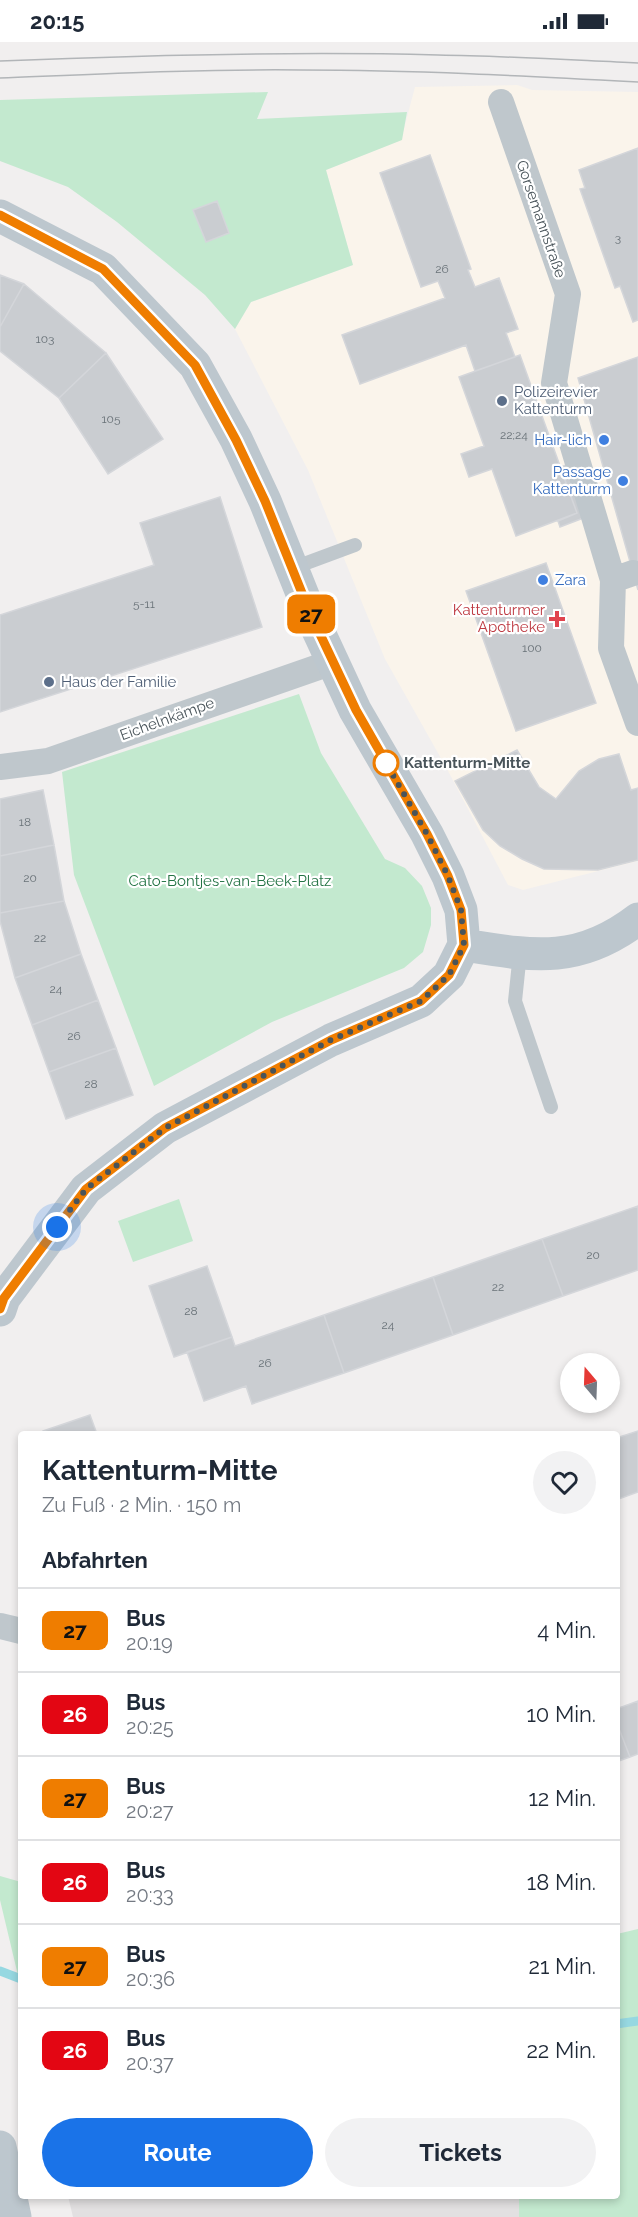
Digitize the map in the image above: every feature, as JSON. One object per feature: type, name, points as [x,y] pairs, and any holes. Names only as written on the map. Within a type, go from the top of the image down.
[{"type":"street","name":"Gorsemannstraße","points":[[501,102],[568,294],[554,383],[623,577],[611,648],[638,723]]},
{"type":"street","points":[[0,216],[103,269],[195,365],[236,440],[265,501],[333,662],[356,710],[427,834],[448,876],[461,910],[464,945],[449,975],[421,1001],[331,1040],[165,1128],[86,1189],[4,1298],[0,1310]]},
{"type":"street","name":"Eichelnkämpe","points":[[0,767],[48,761],[333,662]]},
{"type":"street","points":[[464,945],[520,953],[552,954],[573,952],[631,930]]},
{"type":"street","points":[[0,1626],[18,1630]]},
{"type":"street","points":[[0,2147],[15,2217]]},
{"type":"lane","points":[[293,568],[355,545]]},
{"type":"lane","points":[[520,953],[515,1001],[551,1107]]},
{"type":"shaded area","points":[[517,85],[532,90],[638,92],[638,861],[523,890],[508,885],[447,769],[385,659],[308,470],[235,329],[251,302],[353,265],[326,170],[401,140],[415,87]]},
{"type":"shaded area","points":[[69,2199],[619,2199],[638,2217],[73,2217]]},
{"type":"green space","points":[[268,92],[257,119],[407,112],[402,140],[326,170],[353,265],[251,302],[235,329],[205,295],[117,222],[68,187],[0,161],[0,100]]},
{"type":"green space","name":"Cato-Bontjes-van-Beek-Platz","points":[[299,694],[321,753],[385,859],[405,868],[422,886],[431,908],[431,925],[423,952],[404,968],[272,1022],[154,1086],[74,875],[62,772]]},
{"type":"green space","points":[[179,1199],[193,1241],[133,1262],[118,1221]]},
{"type":"green space","points":[[0,1876],[18,1881],[18,1975],[0,1900]]},
{"type":"green space","points":[[638,1929],[638,2217],[519,2217],[519,2199],[620,2199],[620,1933]]},
{"type":"building","points":[[638,148],[638,320],[633,322],[620,286],[615,288],[580,189],[585,188],[579,170]]},
{"type":"building","points":[[430,155],[471,269],[468,270],[475,287],[499,278],[518,329],[506,333],[515,357],[475,371],[466,345],[360,384],[342,335],[445,298],[438,281],[421,287],[380,173]]},
{"type":"building","points":[[217,201],[229,233],[206,242],[193,210]]},
{"type":"building","points":[[0,275],[24,284],[0,327]]},
{"type":"building","points":[[24,284],[106,353],[59,398],[0,351],[0,327]]},
{"type":"building","points":[[106,353],[163,439],[108,474],[59,398]]},
{"type":"building","points":[[520,355],[577,513],[516,536],[492,469],[469,477],[461,454],[484,446],[459,377]]},
{"type":"building","name":"Passage Kattenturm","points":[[638,357],[638,590],[578,378]]},
{"type":"building","points":[[567,465],[586,517],[560,527],[558,521],[577,513],[560,467]]},
{"type":"building","points":[[220,497],[262,627],[0,712],[0,615],[154,565],[140,523]]},
{"type":"building","points":[[546,563],[596,703],[516,731],[466,591]]},
{"type":"building","points":[[517,750],[539,787],[556,799],[579,771],[599,759],[619,754],[631,790],[638,788],[638,860],[598,870],[544,869],[500,846],[483,830],[455,781]]},
{"type":"building","points":[[43,790],[54,845],[0,856],[0,799]]},
{"type":"building","points":[[54,845],[64,901],[0,913],[0,856]]},
{"type":"building","points":[[64,901],[81,954],[15,978],[0,913]]},
{"type":"building","points":[[81,954],[98,1000],[32,1025],[15,978]]},
{"type":"building","points":[[98,1000],[116,1048],[49,1072],[32,1025]]},
{"type":"building","points":[[116,1048],[133,1095],[66,1119],[49,1072]]},
{"type":"building","points":[[638,1206],[638,1270],[563,1296],[542,1239]]},
{"type":"building","points":[[542,1239],[563,1296],[453,1335],[433,1277]]},
{"type":"building","points":[[207,1266],[232,1337],[174,1357],[149,1286]]},
{"type":"building","points":[[433,1277],[453,1335],[344,1373],[324,1315]]},
{"type":"building","points":[[324,1315],[344,1373],[252,1404],[246,1386],[204,1401],[187,1352],[232,1337],[235,1346]]},
{"type":"building","points":[[90,1415],[96,1431],[43,1431]]},
{"type":"building","points":[[638,1431],[638,1492],[620,1499],[620,1437]]},
{"type":"building","points":[[638,1701],[638,1754],[630,1757],[620,1731],[620,1708]]},
{"type":"building","points":[[620,1731],[630,1757],[620,1761]]},
{"type":"waterway","points":[[0,1971],[18,1978]]},
{"type":"waterway","points":[[620,2023],[638,2021]]},
{"type":"tram line","points":[[0,61],[164,55],[328,53],[488,56],[638,63]]},
{"type":"tram line","points":[[0,78],[188,71],[343,70],[638,82]]},
{"type":"bus line","name":"27","points":[[0,215],[103,269],[195,365],[236,440],[265,501],[310,613],[356,710],[427,834],[448,876],[461,910],[464,945],[449,975],[421,1001],[331,1040],[165,1128],[86,1189],[4,1298],[0,1309]]},
{"type":"place","name":"Polizeirevier Kattenturm","points":[[502,401]]},
{"type":"place","name":"Hair-lich","points":[[604,440]]},
{"type":"place","name":"Passage Kattenturm","points":[[623,481]]},
{"type":"place","name":"Zara","points":[[543,580]]},
{"type":"place","name":"Kattenturmer Apotheke","points":[[557,619]]},
{"type":"place","name":"Haus der Familie","points":[[49,682]]},
{"type":"place","name":"Kattenturm-Mitte","points":[[386,763]]},
{"type":"route","points":[[57,1227],[86,1189],[165,1128],[331,1040],[421,1001],[449,975],[464,945],[461,910],[448,876],[427,834],[386,763]]}]
